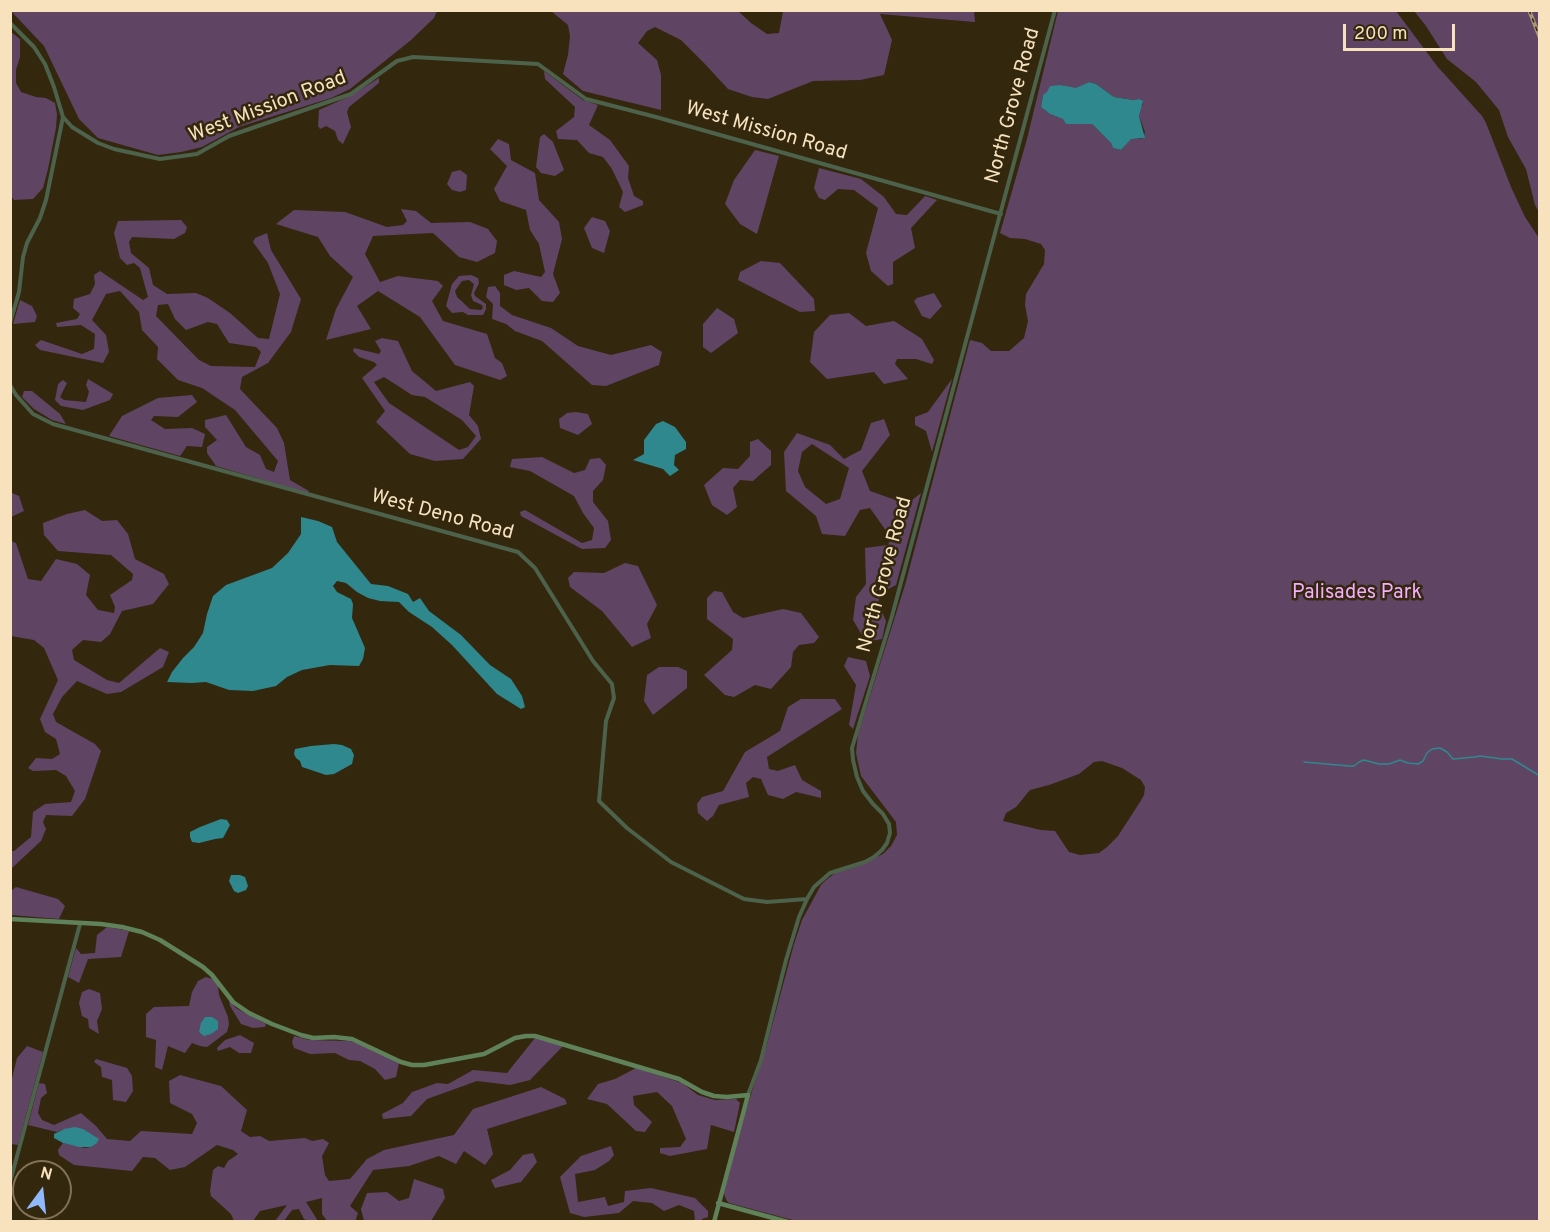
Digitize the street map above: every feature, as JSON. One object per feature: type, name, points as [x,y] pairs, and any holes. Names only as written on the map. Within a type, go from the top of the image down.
[{"type":"street","name":"North Grove Road","points":[[748,1095],[762,1058],[786,960],[807,898],[814,887],[830,873],[865,862],[882,850],[890,833],[889,824],[883,814],[863,791],[857,777],[852,748],[891,619],[1055,10]]},
{"type":"street","points":[[10,24],[34,48],[45,64],[63,117],[46,200],[27,243],[19,292],[10,323]]},
{"type":"street","name":"West Mission Road","points":[[63,117],[72,127],[98,143],[114,149],[160,159],[197,154],[229,136],[351,94],[397,61],[413,57],[538,64],[586,99],[1001,214]]},
{"type":"street","name":"West Deno Road","points":[[10,385],[33,414],[53,424],[518,552],[535,568],[593,662],[612,684],[614,698],[606,721],[599,801],[627,828],[671,862],[744,899],[767,902],[807,898]]},
{"type":"street","points":[[10,920],[122,927],[142,932],[160,940],[208,971],[233,1002],[249,1013],[281,1028],[313,1038],[352,1039],[412,1065],[424,1065],[484,1054],[515,1038],[535,1036],[679,1079],[714,1096],[748,1095],[714,1221]]},
{"type":"street","points":[[10,1182],[80,924]]},
{"type":"street","points":[[718,1203],[788,1221]]},
{"type":"green space","points":[[11,11],[437,11],[434,18],[411,40],[350,89],[331,98],[239,127],[202,147],[158,155],[98,138],[79,119],[44,46]]},
{"type":"green space","points":[[551,11],[738,11],[767,34],[779,33],[783,11],[974,11],[975,22],[880,14],[892,40],[884,75],[860,80],[813,81],[768,99],[752,97],[728,89],[681,40],[655,27],[647,31],[638,43],[657,60],[661,75],[661,110],[583,91],[563,74],[570,36],[568,25]]},
{"type":"green space","name":"Palisades Park","points":[[1058,11],[1396,11],[1437,66],[1482,116],[1525,217],[1539,238],[1539,1221],[800,1222],[729,1203],[725,1197],[724,1193],[741,1125],[766,1048],[802,920],[826,880],[838,871],[850,869],[883,854],[897,835],[896,822],[861,776],[856,753],[858,734],[905,585],[970,340],[982,343],[991,351],[1009,351],[1024,338],[1028,321],[1025,305],[1026,294],[1044,264],[1045,250],[1041,244],[1025,239],[1010,238],[1000,233],[1027,139]],"holes":[[[1089,82],[1096,84],[1114,97],[1139,99],[1143,104],[1139,116],[1145,132],[1142,139],[1131,138],[1121,150],[1113,148],[1092,124],[1066,124],[1064,119],[1050,114],[1041,107],[1043,95],[1061,85],[1076,89]],[[1102,761],[1122,768],[1141,780],[1145,787],[1144,795],[1118,836],[1099,853],[1080,855],[1069,852],[1055,831],[1003,821],[1006,813],[1016,807],[1030,790],[1079,774],[1094,762]]]},
{"type":"green space","points":[[1414,11],[1539,11],[1539,212],[1535,205],[1526,169],[1508,137],[1499,110],[1476,82],[1447,59]]},
{"type":"green space","points":[[11,32],[20,39],[16,83],[21,92],[46,98],[55,103],[57,114],[43,188],[33,199],[14,200],[11,196]]},
{"type":"green space","points":[[544,71],[583,100],[598,105],[589,125],[610,140],[629,166],[628,178],[634,196],[643,201],[643,205],[625,212],[619,207],[623,192],[612,169],[603,157],[589,153],[577,140],[558,139],[556,131],[574,117],[575,107],[545,79]]},
{"type":"green space","points":[[379,78],[379,83],[349,107],[347,112],[351,127],[343,144],[338,140],[335,131],[326,126],[320,129],[318,126],[319,110],[350,96]]},
{"type":"green space","points":[[544,134],[553,142],[564,170],[555,176],[541,173],[536,167],[540,137]]},
{"type":"green space","points":[[498,139],[509,144],[511,160],[535,173],[539,200],[559,222],[562,239],[553,274],[560,293],[553,302],[542,301],[529,288],[516,290],[504,285],[504,275],[514,271],[541,277],[545,272],[539,244],[530,230],[526,210],[500,201],[494,189],[507,166],[490,149]]},
{"type":"green space","points":[[755,150],[779,156],[757,234],[740,224],[725,204],[734,180]]},
{"type":"green space","points":[[819,168],[861,179],[884,197],[896,214],[907,215],[925,196],[937,200],[911,228],[915,248],[893,262],[893,284],[888,286],[871,271],[866,253],[878,208],[854,190],[838,189],[825,200],[819,198],[814,188]]},
{"type":"green space","points":[[460,170],[467,175],[466,190],[460,192],[452,190],[447,184],[452,172]]},
{"type":"green space","points":[[401,209],[416,211],[431,223],[470,222],[488,229],[497,241],[495,253],[477,262],[459,257],[433,233],[373,236],[365,254],[380,282],[398,276],[438,281],[443,286],[432,301],[443,321],[487,334],[495,358],[502,363],[507,376],[500,380],[455,365],[420,317],[378,291],[357,306],[371,329],[326,340],[336,309],[353,277],[330,256],[318,237],[276,224],[294,210],[345,212],[387,227],[403,225],[407,221]]},
{"type":"green space","points":[[592,217],[605,221],[610,231],[604,253],[592,248],[584,228]]},
{"type":"green space","points":[[181,220],[187,227],[185,233],[174,239],[132,237],[129,242],[131,253],[149,268],[153,285],[167,294],[196,293],[208,298],[230,313],[258,338],[269,339],[280,294],[268,263],[253,242],[255,238],[267,233],[271,250],[301,299],[291,332],[268,363],[242,377],[240,389],[277,428],[284,443],[290,480],[309,491],[308,493],[216,466],[207,453],[207,447],[217,440],[205,427],[205,420],[226,415],[246,447],[260,455],[266,469],[274,472],[278,461],[235,410],[202,388],[178,380],[157,359],[158,347],[142,330],[139,312],[120,291],[106,294],[92,320],[106,335],[109,352],[103,363],[40,350],[35,345],[41,340],[82,354],[94,349],[95,334],[81,325],[57,327],[56,323],[77,319],[80,314],[73,308],[74,299],[90,294],[95,284],[94,275],[100,271],[143,300],[148,297],[140,268],[134,263],[127,265],[120,258],[114,233],[118,221]],"holes":[[[168,304],[175,319],[186,330],[208,322],[217,324],[229,343],[256,347],[261,352],[255,367],[211,366],[199,360],[156,316],[158,305]]]},
{"type":"green space","points":[[761,261],[780,263],[814,299],[815,311],[800,312],[738,280],[740,272]]},
{"type":"green space","points":[[471,275],[478,278],[479,283],[474,293],[486,304],[483,315],[452,313],[446,306],[452,284],[459,276]],"holes":[[[469,280],[474,284],[471,295],[473,301],[482,305],[481,310],[470,309],[457,297],[455,291],[462,281]]]},
{"type":"green space","points":[[495,286],[500,293],[500,306],[512,315],[551,328],[578,346],[611,355],[651,345],[662,352],[659,365],[606,386],[592,385],[542,341],[492,319],[493,304],[486,297],[488,287]]},
{"type":"green space","points":[[934,293],[942,306],[930,319],[922,316],[914,301]]},
{"type":"green space","points":[[20,300],[32,306],[37,316],[35,322],[13,324]]},
{"type":"green space","points":[[717,308],[734,319],[738,333],[711,353],[703,347],[703,324]]},
{"type":"green space","points":[[849,313],[866,326],[894,321],[922,339],[934,360],[932,364],[916,359],[897,359],[895,364],[908,379],[884,384],[874,372],[827,379],[810,362],[814,332],[830,315]]},
{"type":"green space","points":[[382,338],[398,341],[412,371],[436,391],[470,382],[474,386],[469,415],[478,426],[481,439],[463,459],[435,461],[410,454],[376,422],[385,411],[362,378],[377,365],[359,357],[353,351],[354,348],[379,354],[381,351],[375,341]],"holes":[[[384,377],[412,395],[425,397],[462,420],[476,436],[468,447],[459,450],[389,403],[374,382]]]},
{"type":"green space","points":[[88,379],[113,394],[110,400],[83,410],[61,406],[55,400],[58,384],[63,380],[67,383],[60,397],[64,400],[86,402],[89,392],[86,385]]},
{"type":"green space","points":[[952,379],[932,452],[926,431],[915,425],[915,417],[928,412]]},
{"type":"green space","points":[[24,391],[32,391],[60,414],[66,424],[52,420],[34,409],[22,397]]},
{"type":"green space","points":[[192,395],[197,402],[178,417],[154,416],[151,420],[165,429],[192,428],[205,434],[202,447],[187,446],[180,456],[109,436],[122,416],[158,398]]},
{"type":"green space","points":[[567,413],[588,414],[592,424],[578,435],[560,428],[559,419]]},
{"type":"green space","points":[[884,419],[890,435],[862,471],[870,491],[907,504],[921,493],[896,585],[881,593],[878,603],[886,621],[882,639],[866,642],[853,620],[856,597],[866,584],[865,548],[888,545],[891,538],[870,508],[860,510],[845,536],[822,534],[816,516],[786,491],[784,452],[797,433],[830,445],[844,459],[861,450],[871,423]],"holes":[[[812,444],[849,468],[840,499],[826,504],[805,487],[798,471],[802,452]]]},
{"type":"green space","points":[[758,439],[771,451],[771,465],[753,481],[740,480],[733,488],[737,507],[727,515],[712,505],[704,485],[723,468],[738,469],[750,456],[750,442]]},
{"type":"green space","points":[[542,457],[574,473],[585,470],[590,459],[600,458],[606,465],[603,480],[593,491],[593,502],[608,521],[611,540],[605,548],[582,549],[521,516],[520,512],[525,510],[582,543],[592,540],[594,528],[574,496],[530,471],[510,467],[512,459]]},
{"type":"green space","points":[[10,492],[19,496],[24,511],[11,517]]},
{"type":"green space","points":[[85,510],[102,521],[117,520],[128,534],[135,559],[164,574],[169,584],[153,604],[122,611],[110,634],[101,642],[83,640],[72,650],[74,660],[107,680],[119,683],[160,648],[169,652],[163,667],[121,692],[107,694],[77,681],[62,697],[53,714],[56,722],[95,744],[101,751],[85,799],[72,816],[46,815],[43,822],[46,829],[41,841],[11,869],[11,851],[31,837],[33,812],[45,804],[71,802],[75,791],[66,776],[56,770],[33,771],[28,768],[36,758],[52,759],[60,754],[56,739],[45,732],[40,719],[58,680],[44,648],[34,640],[11,636],[11,541],[16,543],[28,579],[41,581],[56,559],[77,564],[90,575],[86,595],[98,610],[114,613],[115,607],[110,595],[132,580],[133,574],[111,555],[58,551],[44,535],[43,523]]},
{"type":"green space","points":[[625,563],[638,566],[657,605],[647,624],[651,638],[632,647],[602,611],[570,587],[568,578],[574,572],[604,573]]},
{"type":"green space","points":[[714,591],[722,592],[733,612],[743,618],[783,609],[801,613],[819,637],[814,643],[799,645],[793,652],[791,667],[771,689],[755,685],[734,697],[725,695],[704,675],[732,650],[733,639],[707,619],[707,598]]},
{"type":"green space","points":[[848,657],[866,661],[870,676],[853,729],[849,725],[856,685],[844,666]]},
{"type":"green space","points":[[659,667],[678,667],[687,671],[687,688],[653,715],[644,701],[647,675]]},
{"type":"green space","points":[[801,699],[835,699],[842,709],[767,757],[769,769],[778,771],[795,765],[802,780],[821,791],[821,798],[796,792],[783,799],[768,795],[761,779],[753,777],[746,783],[749,797],[719,805],[707,821],[698,813],[697,804],[702,797],[723,791],[745,752],[780,731],[788,707]]},
{"type":"green space","points":[[16,887],[58,899],[65,906],[59,919],[11,915],[11,891]]},
{"type":"green space","points":[[107,927],[129,931],[121,957],[88,959],[79,983],[68,977],[76,948],[81,954],[95,953],[97,935]]},
{"type":"green space","points":[[206,977],[213,979],[218,985],[219,995],[228,1017],[227,1032],[207,1047],[192,1043],[185,1053],[168,1046],[162,1070],[155,1067],[156,1040],[146,1037],[146,1014],[154,1007],[189,1006],[192,992],[198,981]]},
{"type":"green space","points":[[89,989],[100,993],[102,1009],[97,1021],[99,1034],[89,1028],[88,1019],[82,1016],[79,1003],[82,992]]},
{"type":"green space","points":[[229,1000],[236,1008],[266,1024],[265,1027],[253,1028],[241,1024]]},
{"type":"green space","points":[[240,1035],[254,1043],[251,1053],[239,1053],[230,1047],[218,1051],[217,1048],[225,1040]]},
{"type":"green space","points":[[294,1036],[309,1040],[350,1041],[365,1046],[399,1063],[396,1077],[385,1080],[375,1069],[360,1061],[349,1060],[335,1053],[310,1054],[294,1048],[292,1042]]},
{"type":"green space","points":[[535,1038],[563,1046],[530,1080],[510,1085],[477,1081],[427,1099],[411,1116],[383,1119],[382,1114],[403,1103],[412,1092],[437,1083],[448,1084],[473,1070],[507,1073]]},
{"type":"green space","points":[[27,1046],[43,1052],[18,1145],[11,1144],[11,1082],[17,1058]]},
{"type":"green space","points":[[96,1059],[127,1068],[132,1076],[133,1091],[126,1102],[113,1100],[112,1080],[102,1077],[101,1067],[94,1062]]},
{"type":"green space","points":[[636,1068],[682,1083],[698,1095],[715,1100],[736,1099],[740,1103],[734,1132],[711,1125],[707,1149],[670,1156],[660,1153],[660,1148],[680,1147],[686,1139],[672,1106],[657,1092],[633,1096],[634,1105],[652,1122],[645,1132],[636,1131],[607,1104],[587,1099],[598,1084],[615,1079]]},
{"type":"green space","points":[[180,1075],[221,1086],[247,1110],[241,1131],[250,1137],[260,1136],[269,1141],[323,1139],[329,1143],[322,1156],[325,1175],[329,1181],[350,1179],[367,1159],[384,1150],[454,1135],[473,1109],[541,1087],[565,1099],[567,1104],[487,1129],[493,1154],[485,1165],[464,1151],[456,1164],[439,1156],[409,1166],[373,1170],[350,1206],[358,1213],[355,1222],[327,1221],[322,1214],[322,1198],[306,1202],[318,1221],[304,1219],[299,1209],[292,1210],[284,1221],[275,1221],[287,1205],[260,1211],[253,1221],[234,1221],[231,1214],[211,1196],[210,1191],[213,1170],[218,1166],[224,1168],[228,1161],[238,1154],[217,1145],[185,1167],[170,1170],[155,1158],[143,1157],[132,1171],[74,1165],[72,1160],[66,1160],[59,1155],[58,1150],[63,1143],[85,1148],[96,1144],[64,1129],[57,1132],[28,1125],[39,1083],[45,1084],[47,1093],[41,1098],[38,1113],[42,1120],[54,1125],[81,1113],[107,1139],[130,1141],[141,1131],[192,1134],[197,1123],[192,1114],[170,1103],[169,1081]]},
{"type":"green space","points":[[611,1146],[614,1155],[609,1161],[595,1170],[575,1174],[578,1202],[605,1197],[608,1206],[624,1202],[625,1191],[651,1188],[695,1198],[708,1211],[708,1217],[702,1221],[695,1221],[694,1211],[679,1205],[664,1211],[652,1203],[633,1201],[619,1213],[584,1217],[570,1213],[560,1177],[581,1156]]},
{"type":"green space","points":[[533,1153],[537,1162],[521,1182],[495,1188],[491,1180],[510,1170],[523,1155]]},
{"type":"green space","points":[[414,1179],[443,1189],[445,1198],[431,1221],[364,1221],[361,1209],[367,1193],[387,1192],[399,1201],[409,1198]]},
{"type":"water","points":[[1089,82],[1096,84],[1114,97],[1143,101],[1139,116],[1145,138],[1131,139],[1121,150],[1113,148],[1092,124],[1066,124],[1063,119],[1050,114],[1041,107],[1043,95],[1050,86],[1061,85],[1076,88]]},
{"type":"water","points":[[663,421],[675,427],[686,442],[686,449],[675,455],[674,465],[679,470],[670,476],[663,469],[633,460],[644,454],[644,440],[656,424]]},
{"type":"water","points":[[301,517],[332,527],[337,542],[371,584],[388,586],[408,594],[413,602],[420,598],[429,611],[461,635],[490,665],[511,679],[522,696],[525,707],[521,709],[497,694],[452,645],[399,602],[368,598],[346,583],[337,581],[333,586],[337,592],[351,599],[352,618],[365,648],[359,666],[330,665],[302,670],[287,677],[276,686],[253,691],[229,690],[206,682],[167,682],[172,672],[203,633],[213,596],[226,585],[272,568],[288,553],[301,534]]},
{"type":"water","points":[[334,744],[351,749],[354,755],[352,764],[334,774],[326,775],[302,767],[294,754],[295,749]]},
{"type":"water","points":[[221,819],[227,820],[230,825],[223,838],[199,843],[192,842],[190,832]]},
{"type":"water","points":[[231,875],[245,877],[248,886],[246,890],[238,893],[234,891],[229,881]]},
{"type":"water","points":[[205,1017],[212,1017],[218,1021],[218,1029],[204,1036],[199,1032]]},
{"type":"water","points":[[75,1127],[99,1139],[96,1144],[91,1147],[79,1147],[54,1138],[54,1134]]},
{"type":"waterway","points":[[1304,762],[1354,766],[1364,760],[1379,764],[1389,764],[1400,760],[1418,764],[1432,749],[1440,748],[1453,759],[1480,756],[1512,759],[1540,776]]},
{"type":"railway","points":[[1529,10],[1540,38]]}]
